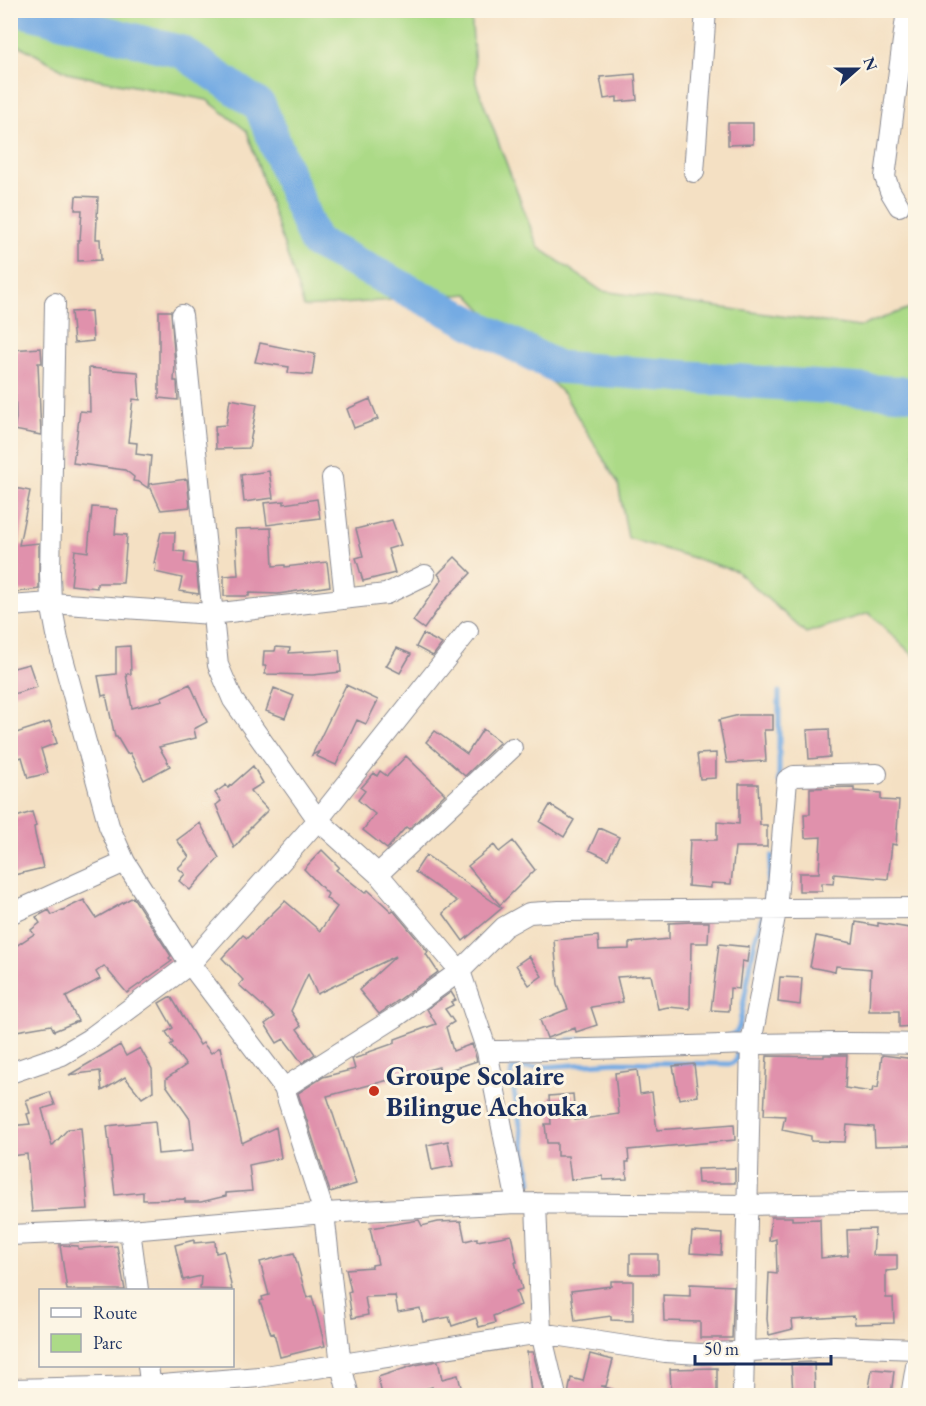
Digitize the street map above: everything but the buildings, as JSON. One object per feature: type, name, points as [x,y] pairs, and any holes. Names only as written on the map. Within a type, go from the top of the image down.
[{"type":"street","points":[[694,172],[706,10]]},
{"type":"street","points":[[899,206],[885,177],[907,10]]},
{"type":"street","points":[[54,303],[50,574],[51,603],[57,640],[109,826],[125,862],[190,964],[284,1088],[324,1213],[341,1365],[349,1395]]},
{"type":"street","points":[[182,315],[218,665],[233,700],[318,820],[378,874],[460,970],[487,1052],[526,1203],[541,1333],[556,1395]]},
{"type":"street","points":[[332,478],[345,598]]},
{"type":"street","points":[[10,606],[51,603],[212,614],[386,594],[426,575]]},
{"type":"street","points":[[10,1073],[62,1055],[89,1039],[190,964],[318,820],[468,631]]},
{"type":"street","points":[[378,874],[512,748]]},
{"type":"street","points":[[743,1395],[751,1043],[776,911],[787,780],[794,776],[877,774]]},
{"type":"street","points":[[10,914],[125,862]]},
{"type":"street","points":[[284,1088],[396,1017],[460,970],[504,927],[529,913],[915,908]]},
{"type":"street","points":[[487,1052],[602,1051],[751,1043],[915,1044]]},
{"type":"street","points":[[10,1235],[130,1230],[324,1213],[526,1203],[747,1205],[915,1202]]},
{"type":"street","points":[[130,1230],[138,1289]]},
{"type":"street","points":[[10,1389],[151,1391],[341,1365],[541,1333],[666,1352],[701,1354],[834,1346],[915,1349]]},
{"type":"street","points":[[911,1395],[915,1366]]},
{"type":"street","points":[[148,1367],[151,1391]]},
{"type":"green space","points":[[10,11],[471,11],[476,83],[538,247],[602,291],[859,327],[915,306],[915,657],[869,613],[806,633],[736,571],[628,538],[618,483],[565,396],[468,294],[304,307],[247,131],[207,100],[71,74],[11,41]]},
{"type":"waterway","points":[[19,10],[182,52],[260,106],[315,242],[557,367],[916,394]]},
{"type":"waterway","points":[[779,692],[779,781]]},
{"type":"waterway","points":[[726,1037],[736,1033],[739,1027],[755,940],[763,916],[772,856]]},
{"type":"waterway","points":[[568,1040],[606,1039]]},
{"type":"waterway","points":[[531,1182],[511,1076],[512,1069],[617,1062],[731,1064],[737,1060],[737,1047]]},
{"type":"place","name":"Groupe Scolaire Bilingue Achouka","points":[[374,1091]]}]
